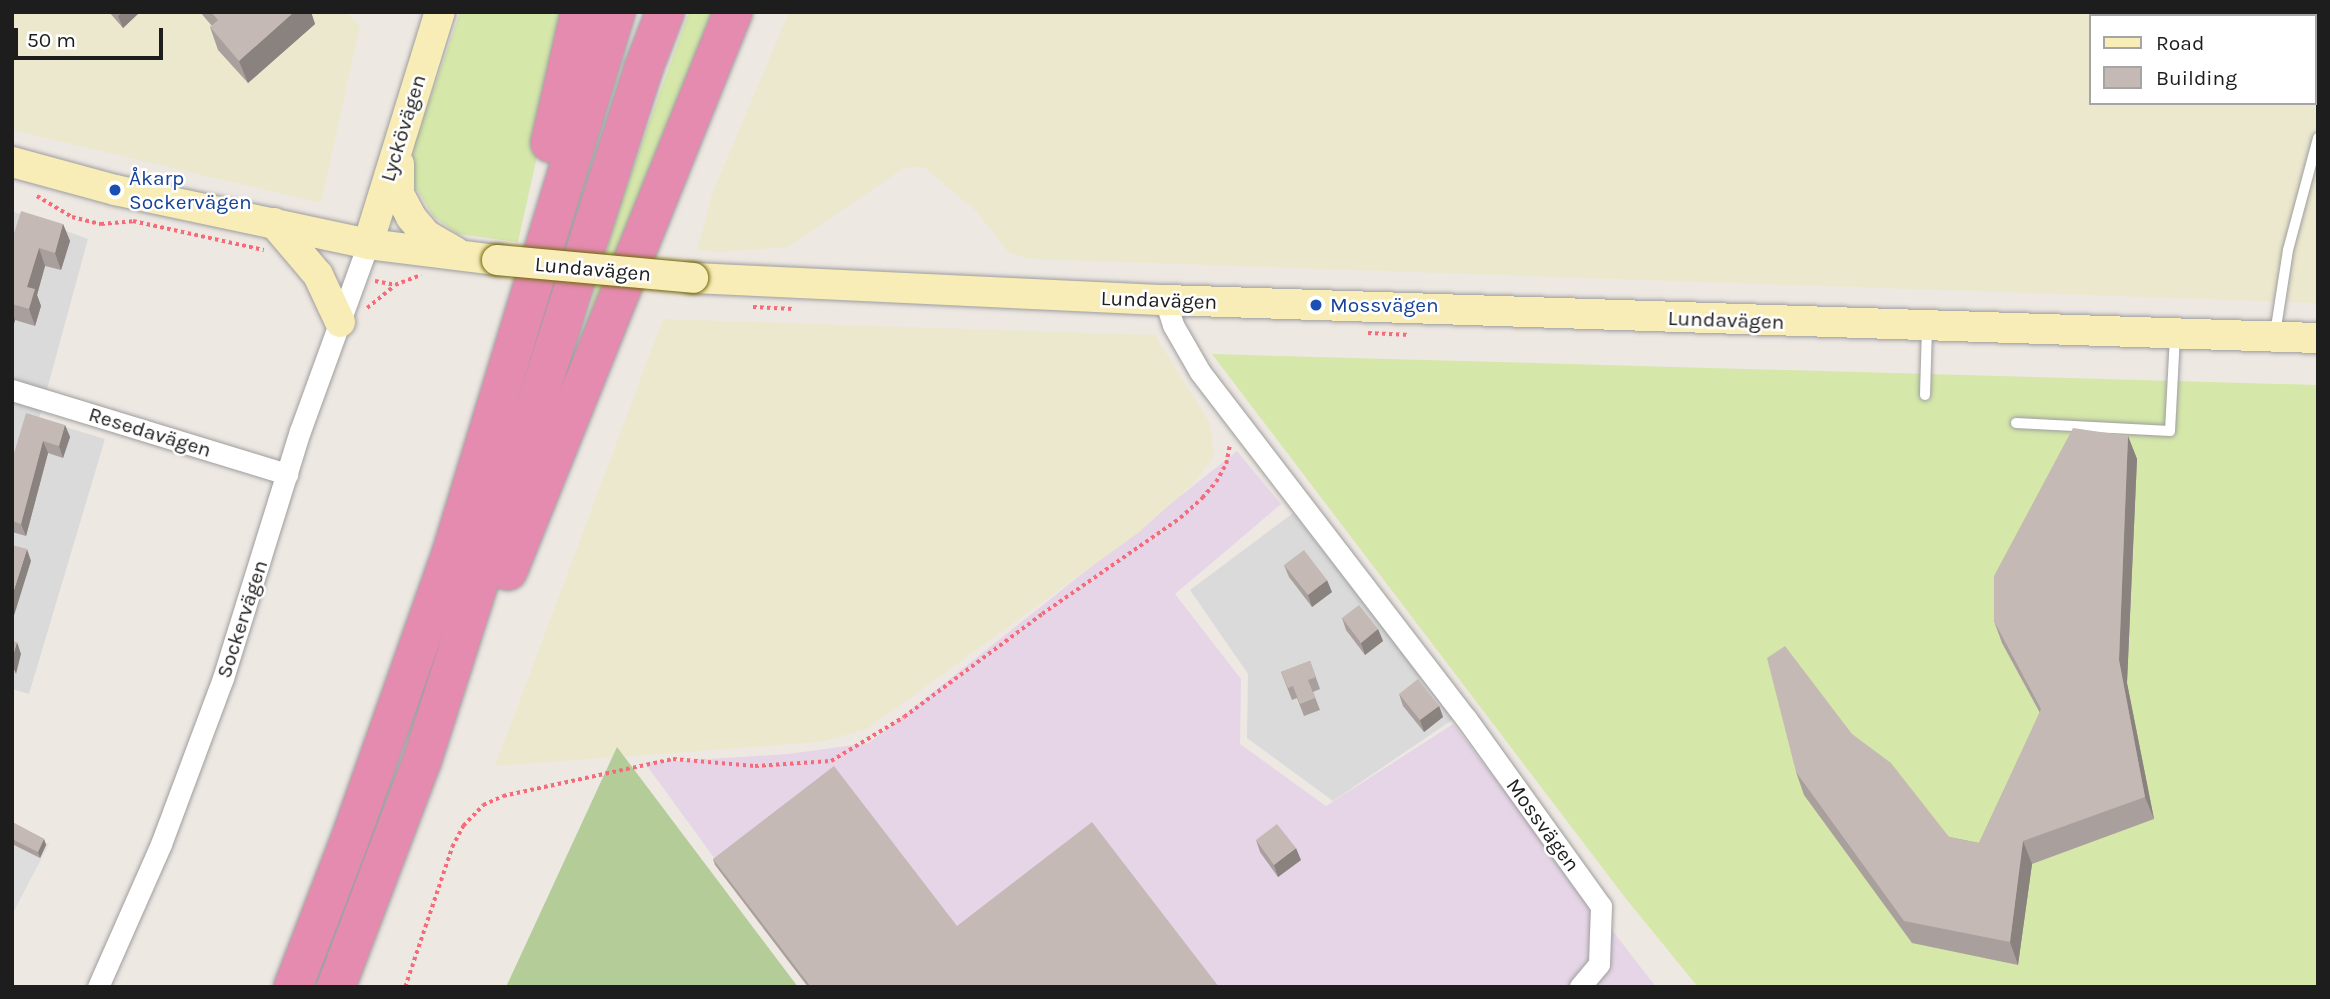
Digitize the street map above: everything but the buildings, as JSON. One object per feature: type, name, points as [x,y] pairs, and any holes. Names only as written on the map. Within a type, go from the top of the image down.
[{"type":"highway","points":[[451,554],[580,12]]},
{"type":"highway","points":[[293,987],[349,842],[451,554],[616,12]]},
{"type":"highway","points":[[336,987],[422,761],[635,93],[665,12]]},
{"type":"highway","points":[[422,761],[480,639],[733,12]]},
{"type":"main road","name":"Lyckövägen","points":[[368,244],[440,12]]},
{"type":"main road","points":[[404,125],[398,162],[399,194],[404,206],[426,235],[466,257]]},
{"type":"main road","name":"Lundavägen","points":[[12,162],[116,190],[368,244],[466,257],[693,278],[1165,300],[2318,338]]},
{"type":"main road","points":[[274,223],[318,275],[340,322]]},
{"type":"street","name":"Sockervägen","points":[[98,987],[161,844],[223,678],[287,474],[368,244]]},
{"type":"street","name":"Mossvägen","points":[[1165,300],[1187,352],[1465,717],[1601,906],[1599,964],[1580,987]]},
{"type":"street","name":"Resedavägen","points":[[12,390],[287,474]]},
{"type":"lane","points":[[2274,336],[2288,250],[2318,138]]},
{"type":"lane","points":[[1925,395],[1927,326]]},
{"type":"lane","points":[[2016,423],[2170,431],[2176,334]]},
{"type":"path","points":[[32,193],[72,216],[101,224],[133,221],[272,253]]},
{"type":"path","points":[[356,277],[395,285],[431,271]]},
{"type":"path","points":[[405,987],[452,848],[463,826],[483,804],[503,796],[673,759],[767,765],[831,761],[904,717],[1042,614],[1136,550],[1202,498],[1226,464],[1230,443],[1227,407]]},
{"type":"shaded area","points":[[12,12],[346,12],[360,26],[321,203],[12,130]]},
{"type":"shaded area","points":[[789,12],[2318,12],[2318,303],[1028,259],[1009,253],[977,212],[924,167],[904,168],[788,247],[720,252],[697,250],[712,194]]},
{"type":"shaded area","points":[[12,211],[88,239],[39,419],[105,439],[29,694],[12,689]]},
{"type":"shaded area","points":[[663,319],[1155,335],[1210,423],[1214,456],[1195,482],[1138,533],[867,729],[821,742],[495,766]]},
{"type":"shaded area","points":[[1237,451],[1281,504],[1175,594],[1241,679],[1240,744],[1326,806],[1453,724],[1656,987],[808,987],[645,763],[788,754],[869,743]]},
{"type":"shaded area","points":[[1293,513],[1455,718],[1333,801],[1247,738],[1248,674],[1190,590]]},
{"type":"shaded area","points":[[12,825],[49,844],[12,915]]},
{"type":"green space","points":[[460,12],[569,12],[518,242],[458,234],[434,217],[412,182],[414,146]]},
{"type":"green space","points":[[689,12],[717,12],[557,422],[621,201]]},
{"type":"green space","points":[[1212,354],[2318,385],[2318,987],[1698,987],[1627,900]]},
{"type":"green space","points":[[617,747],[798,987],[506,987]]},
{"type":"place","name":"Åkarp Sockervägen","points":[[115,190]]},
{"type":"place","name":"Mossvägen","points":[[1316,305]]}]
